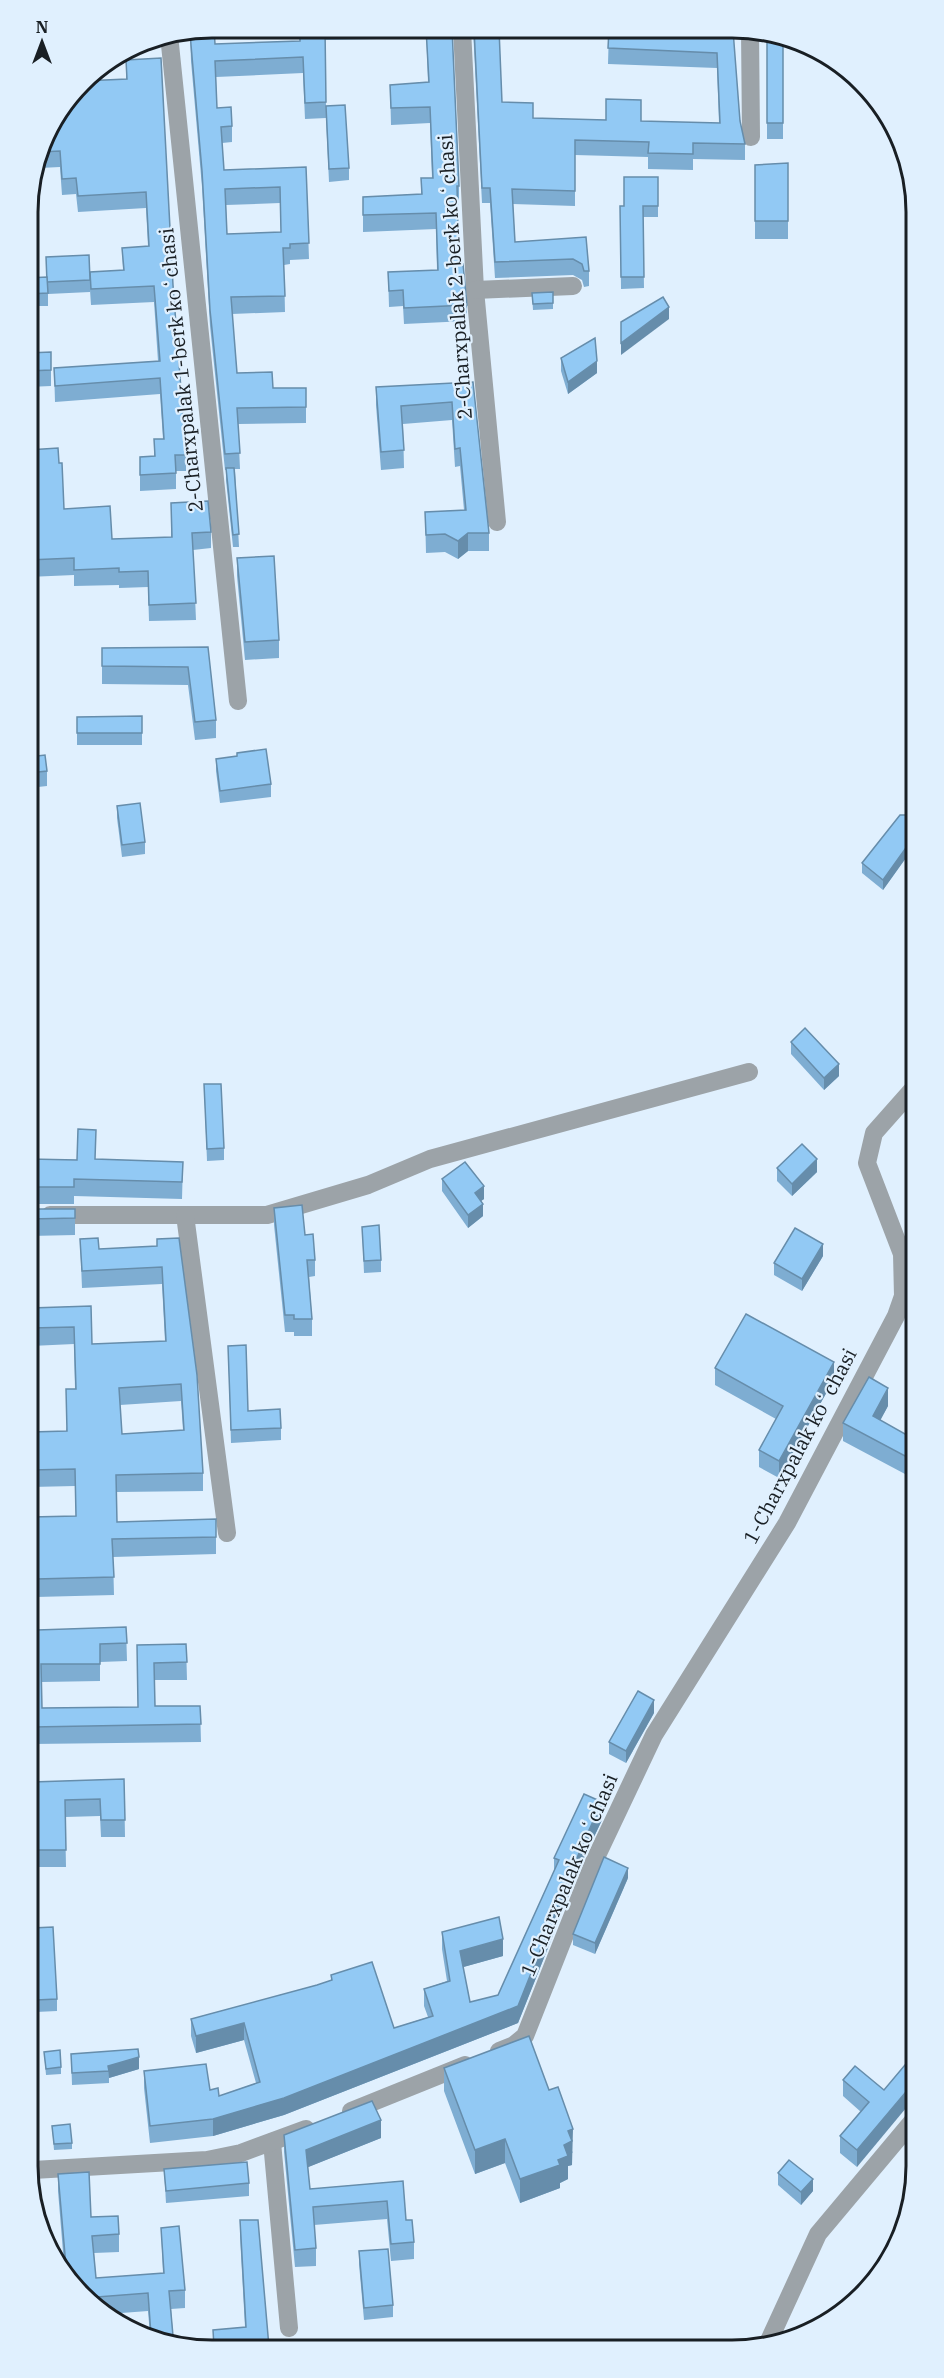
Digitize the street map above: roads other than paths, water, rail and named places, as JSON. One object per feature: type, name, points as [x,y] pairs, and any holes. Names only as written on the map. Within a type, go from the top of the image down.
[{"type":"street","name":"2-Charxpalak 2-berk koʻchasi","points":[[462,38],[475,290],[497,522]]},
{"type":"street","points":[[750,39],[751,137]]},
{"type":"street","name":"2-Charxpalak 1-berk koʻchasi","points":[[170,42],[238,700]]},
{"type":"street","points":[[475,290],[573,286]]},
{"type":"street","points":[[38,1215],[267,1215],[368,1185],[430,1159],[748,1072]]},
{"type":"street","name":"1-Charxpalak koʻchasi","points":[[38,2170],[207,2160],[272,2142],[514,2045],[525,2036],[593,1864],[654,1735],[787,1523],[896,1316],[903,1296],[902,1254],[896,1230],[867,1163],[874,1132],[906,1098]]},
{"type":"street","points":[[185,1215],[227,1533]]},
{"type":"street","points":[[771,2336],[818,2234],[906,2128]]},
{"type":"street","points":[[272,2142],[289,2328]]}]
